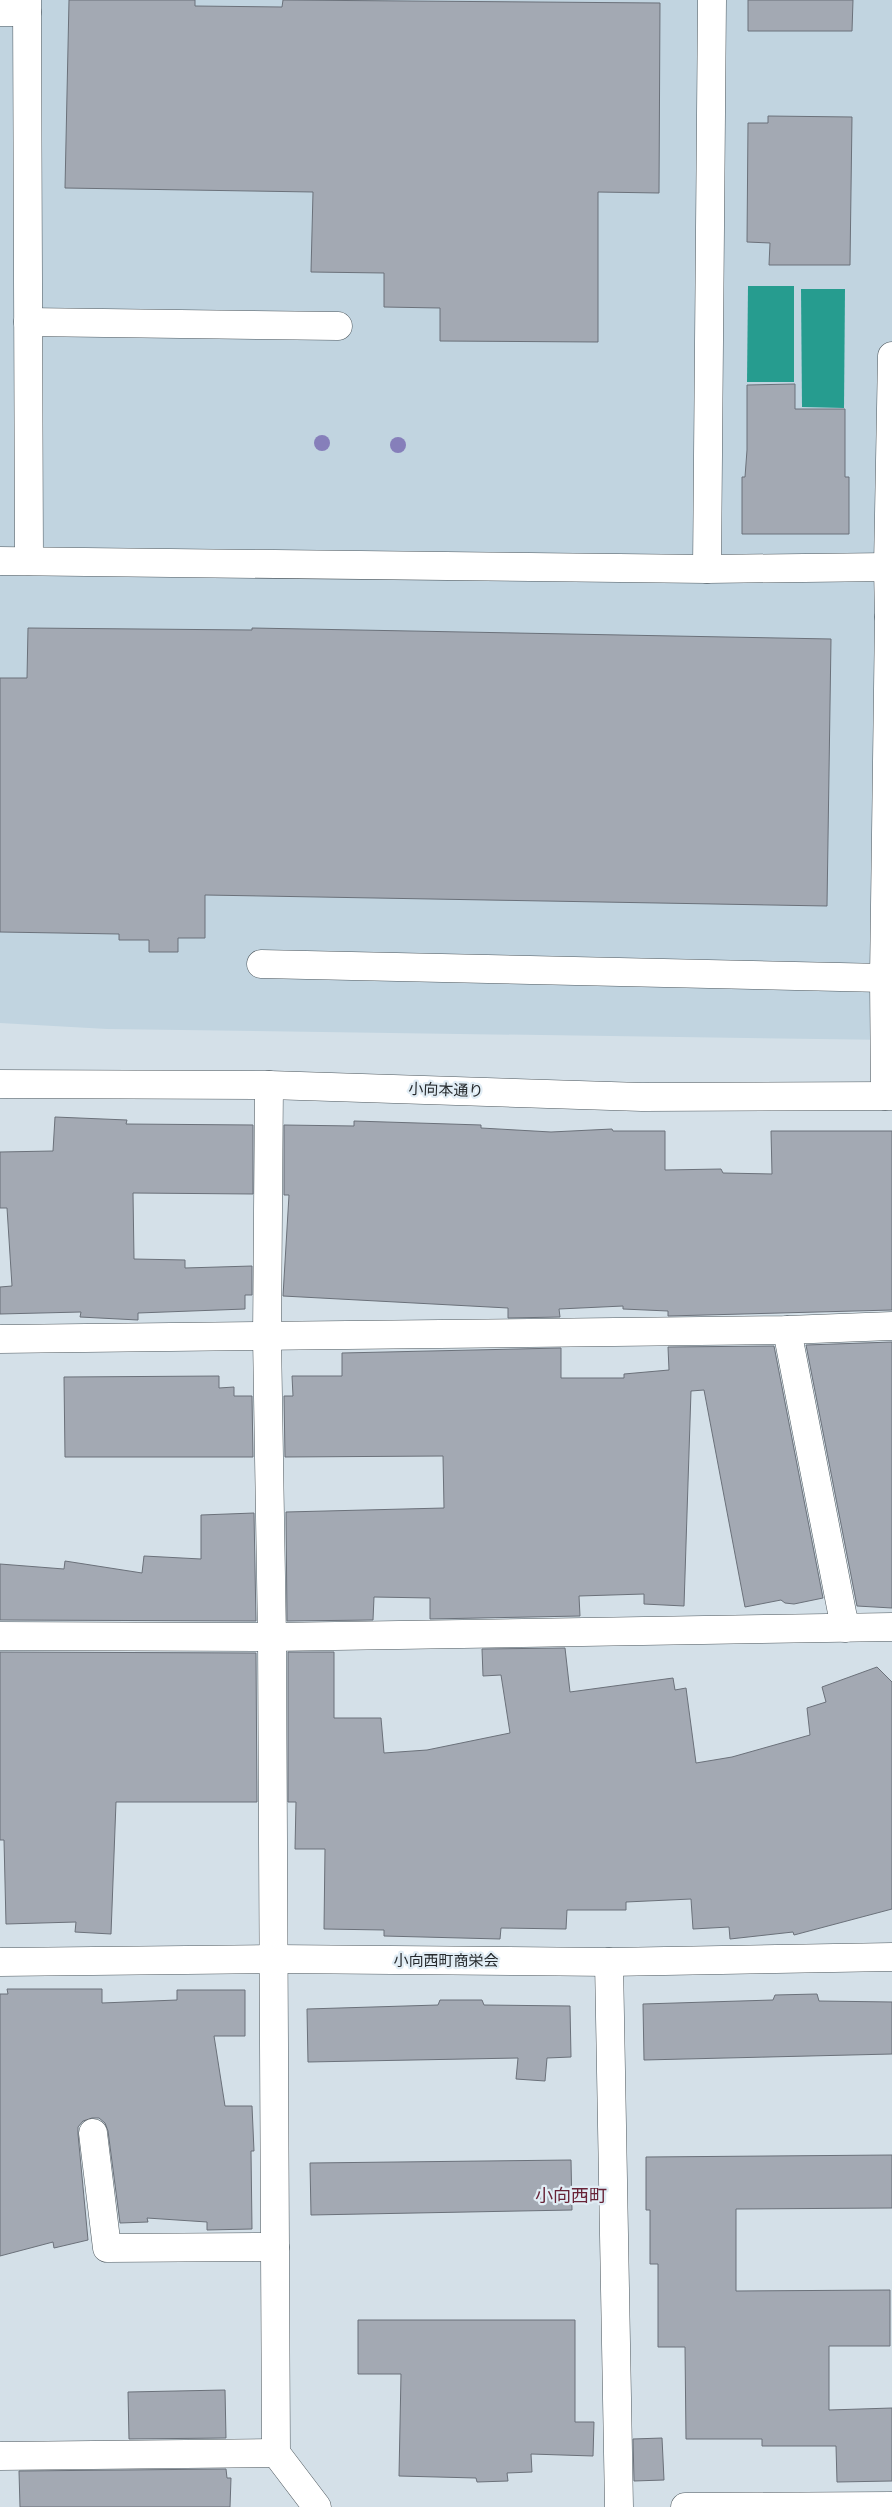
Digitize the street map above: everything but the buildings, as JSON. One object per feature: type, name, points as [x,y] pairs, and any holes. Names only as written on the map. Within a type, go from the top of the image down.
[{"type":"street","points":[[707,569],[712,0]]},
{"type":"street","points":[[0,12],[27,6],[29,561]]},
{"type":"street","points":[[28,322],[338,326]]},
{"type":"street","points":[[889,1096],[884,978],[892,356]]},
{"type":"street","points":[[0,561],[707,569],[888,567]]},
{"type":"street","points":[[261,964],[884,978]]},
{"type":"street","name":"小向本通り","points":[[0,1084],[269,1085],[642,1097],[889,1096]]},
{"type":"street","points":[[269,1085],[266,1336],[272,1637],[275,1960],[276,2453],[317,2507]]},
{"type":"street","points":[[0,1339],[787,1330],[892,1326]]},
{"type":"street","points":[[787,1330],[845,1628]]},
{"type":"street","points":[[0,1636],[272,1637],[892,1627]]},
{"type":"street","name":"小向西町商栄会","points":[[0,1962],[275,1960],[609,1962],[892,1957]]},
{"type":"street","points":[[609,1962],[619,2507]]},
{"type":"street","points":[[93,2133],[107,2248],[275,2247]]},
{"type":"street","points":[[0,2456],[276,2453]]},
{"type":"street","points":[[685,2507],[892,2506]]},
{"type":"shaded area","points":[[0,0],[892,0],[892,1040],[107,1029],[0,1023]]},
{"type":"shaded area","points":[[748,286],[794,286],[794,382],[747,382]]},
{"type":"shaded area","points":[[801,289],[845,289],[844,408],[802,407]]},
{"type":"district","name":"小向西町","points":[[571,2196]]}]
